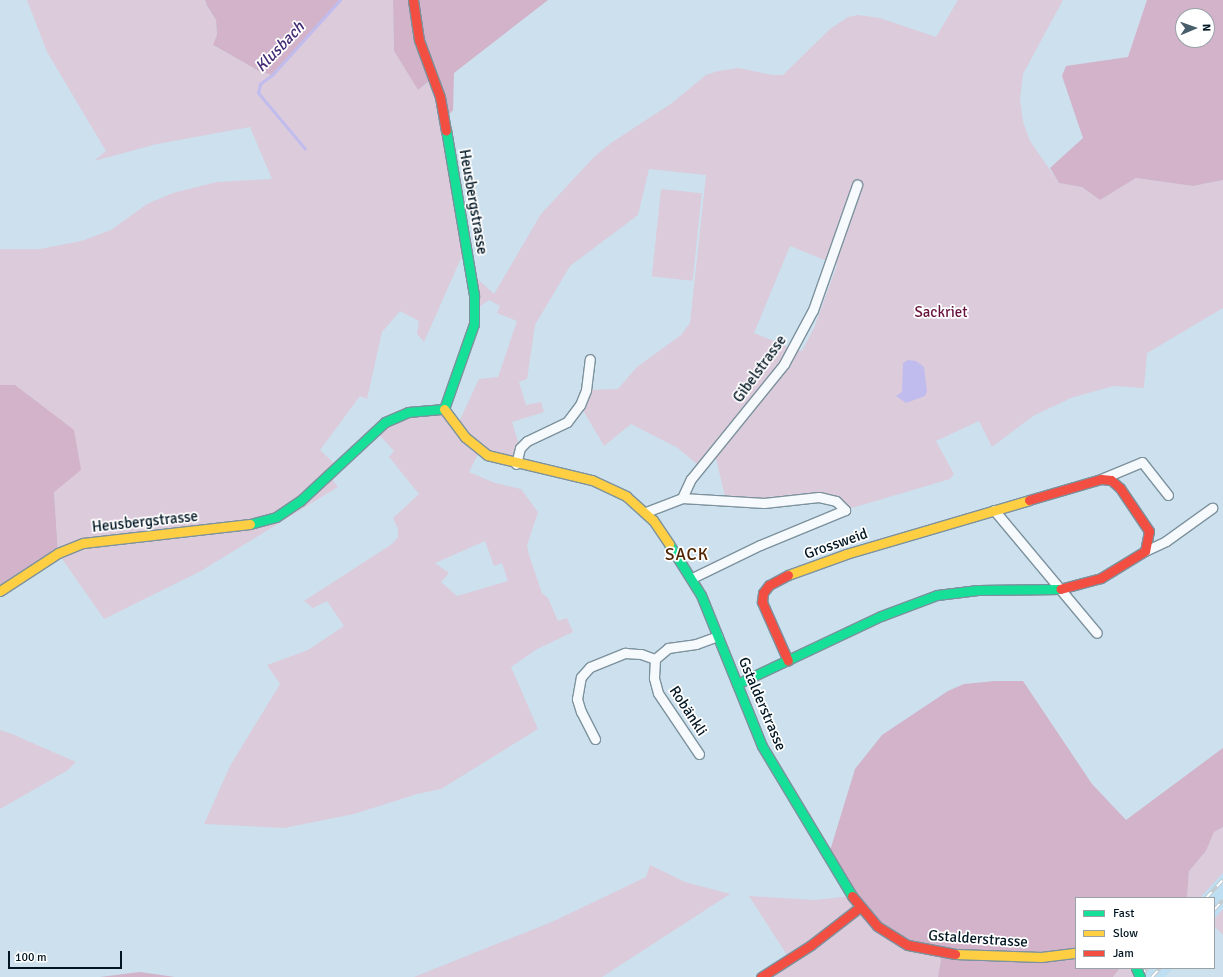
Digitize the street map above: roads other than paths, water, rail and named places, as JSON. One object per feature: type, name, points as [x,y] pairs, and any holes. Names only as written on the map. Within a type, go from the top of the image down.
[{"type":"street","name":"Heusbergstrasse","points":[[0,591],[58,553],[83,543],[260,523],[276,517],[300,500],[385,422],[408,412],[444,409],[474,324],[474,295],[440,98],[419,40],[412,0]]},
{"type":"street","name":"Gibelstrasse","points":[[682,498],[691,479],[794,348],[813,310],[857,185]]},
{"type":"street","points":[[516,464],[520,448],[527,441],[567,422],[580,405],[586,390],[590,359]]},
{"type":"street","name":"Gstalderstrasse","points":[[444,409],[465,437],[480,450],[495,459],[592,480],[626,496],[646,512],[692,578],[718,636],[762,746],[860,907],[886,933],[921,950],[942,953],[1041,957],[1075,953]]},
{"type":"street","name":"Grossweid","points":[[788,660],[762,602],[763,593],[778,579],[846,554],[1101,479],[1142,462],[1168,495]]},
{"type":"street","points":[[1101,479],[1111,480],[1120,488],[1146,525],[1149,538],[1145,551]]},
{"type":"street","points":[[646,512],[682,498],[757,503],[818,497],[836,501],[845,510],[760,545],[692,578]]},
{"type":"street","points":[[737,684],[881,616],[937,596],[978,590],[1060,589],[1107,575],[1145,551],[1166,541],[1212,508]]},
{"type":"street","points":[[994,510],[1097,633]]},
{"type":"street","points":[[596,739],[580,712],[577,699],[581,676],[590,667],[625,653],[641,654],[655,659],[668,648],[696,644],[718,636]]},
{"type":"street","name":"Robänkli","points":[[655,659],[654,678],[658,693],[699,754]]},
{"type":"street","points":[[760,977],[811,945],[860,907]]},
{"type":"waterway","name":"Klusbach","points":[[305,149],[258,93],[260,84],[272,75],[340,0]]},
{"type":"railway","points":[[1207,897],[1223,880]]},
{"type":"railway","points":[[1215,909],[1223,900]]},
{"type":"railway","points":[[1140,977],[1146,969]]},
{"type":"railway","points":[[1152,977],[1159,969]]},
{"type":"district","name":"SACK","points":[[687,555]]},
{"type":"park label","name":"Sackriet","points":[[941,313]]}]
